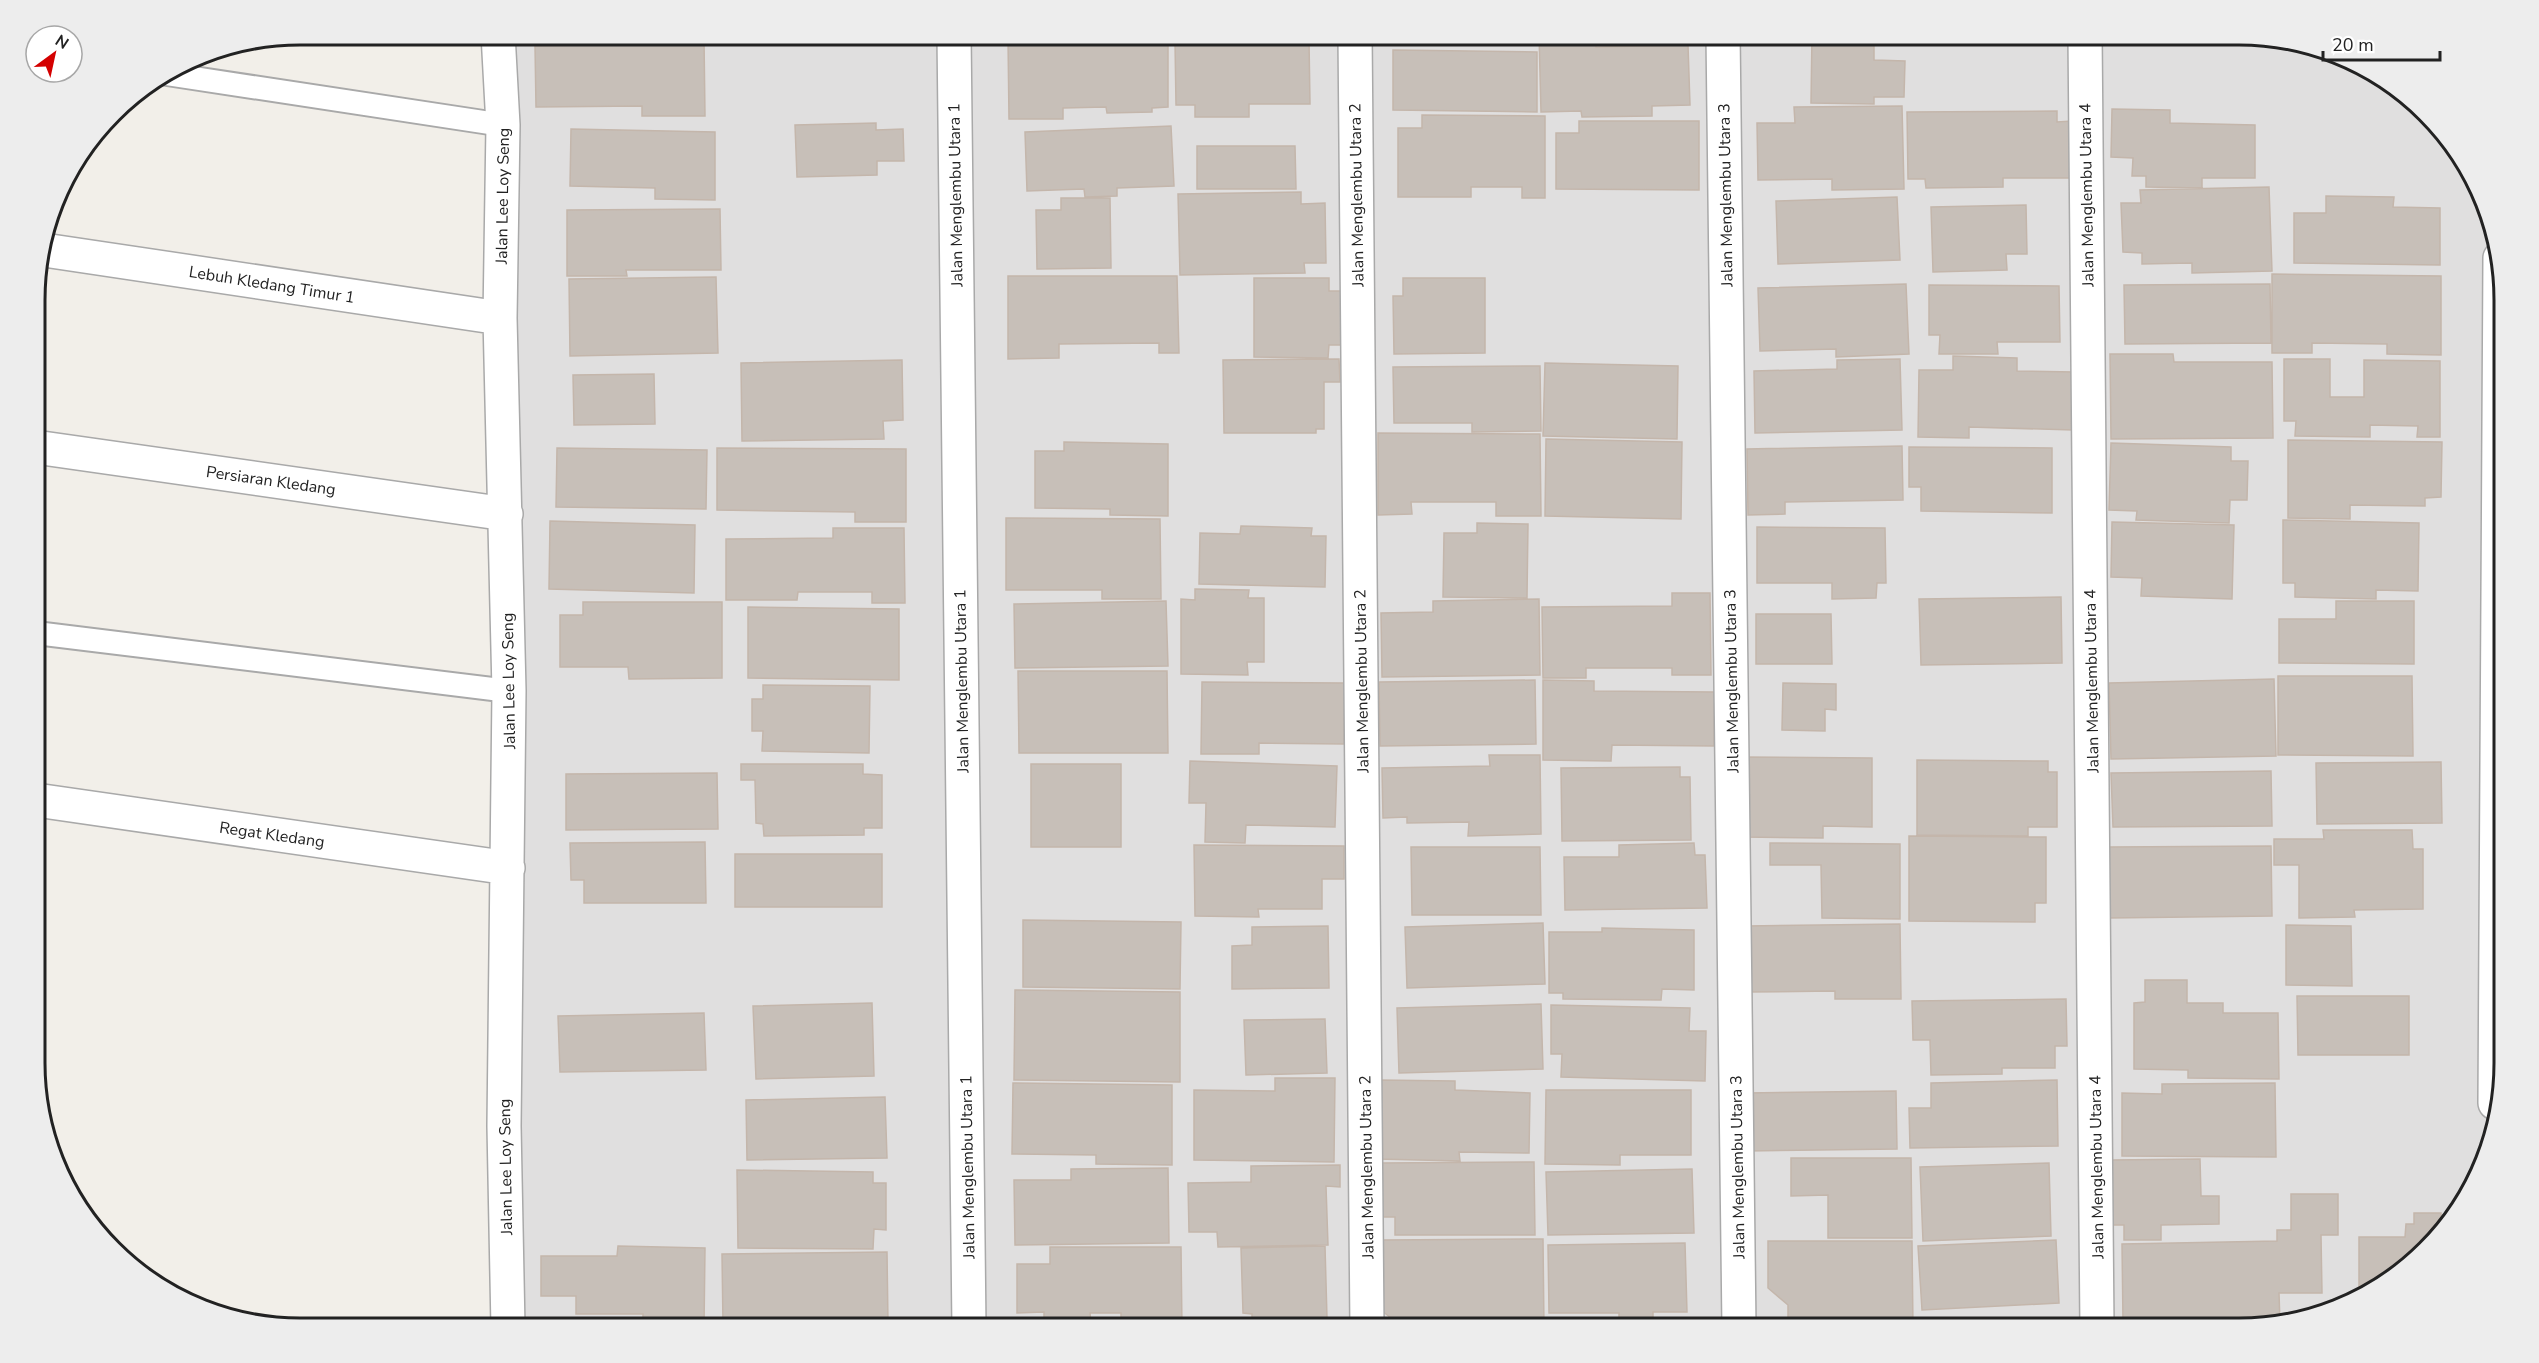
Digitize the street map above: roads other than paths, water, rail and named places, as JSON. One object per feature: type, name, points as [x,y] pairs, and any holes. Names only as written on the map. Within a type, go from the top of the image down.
[{"type":"street","name":"Jalan Lee Loy Seng","points":[[499,45],[503,125],[500,318],[509,691],[504,1126],[508,1318]]},
{"type":"street","name":"Jalan Menglembu Utara 1","points":[[954,45],[969,1318]]},
{"type":"street","name":"Jalan Menglembu Utara 2","points":[[1355,45],[1367,1318]]},
{"type":"street","name":"Jalan Menglembu Utara 3","points":[[1723,45],[1739,1318]]},
{"type":"street","name":"Jalan Menglembu Utara 4","points":[[2085,45],[2097,1318]]},
{"type":"street","name":"Lebuh Kledang Timur 1","points":[[50,251],[500,318]]},
{"type":"street","name":"Persiaran Kledang","points":[[45,448],[506,514]]},
{"type":"street","name":"Regat Kledang","points":[[45,801],[508,868]]},
{"type":"lane","points":[[178,76],[503,125]]},
{"type":"lane","points":[[45,634],[509,691]]}]
